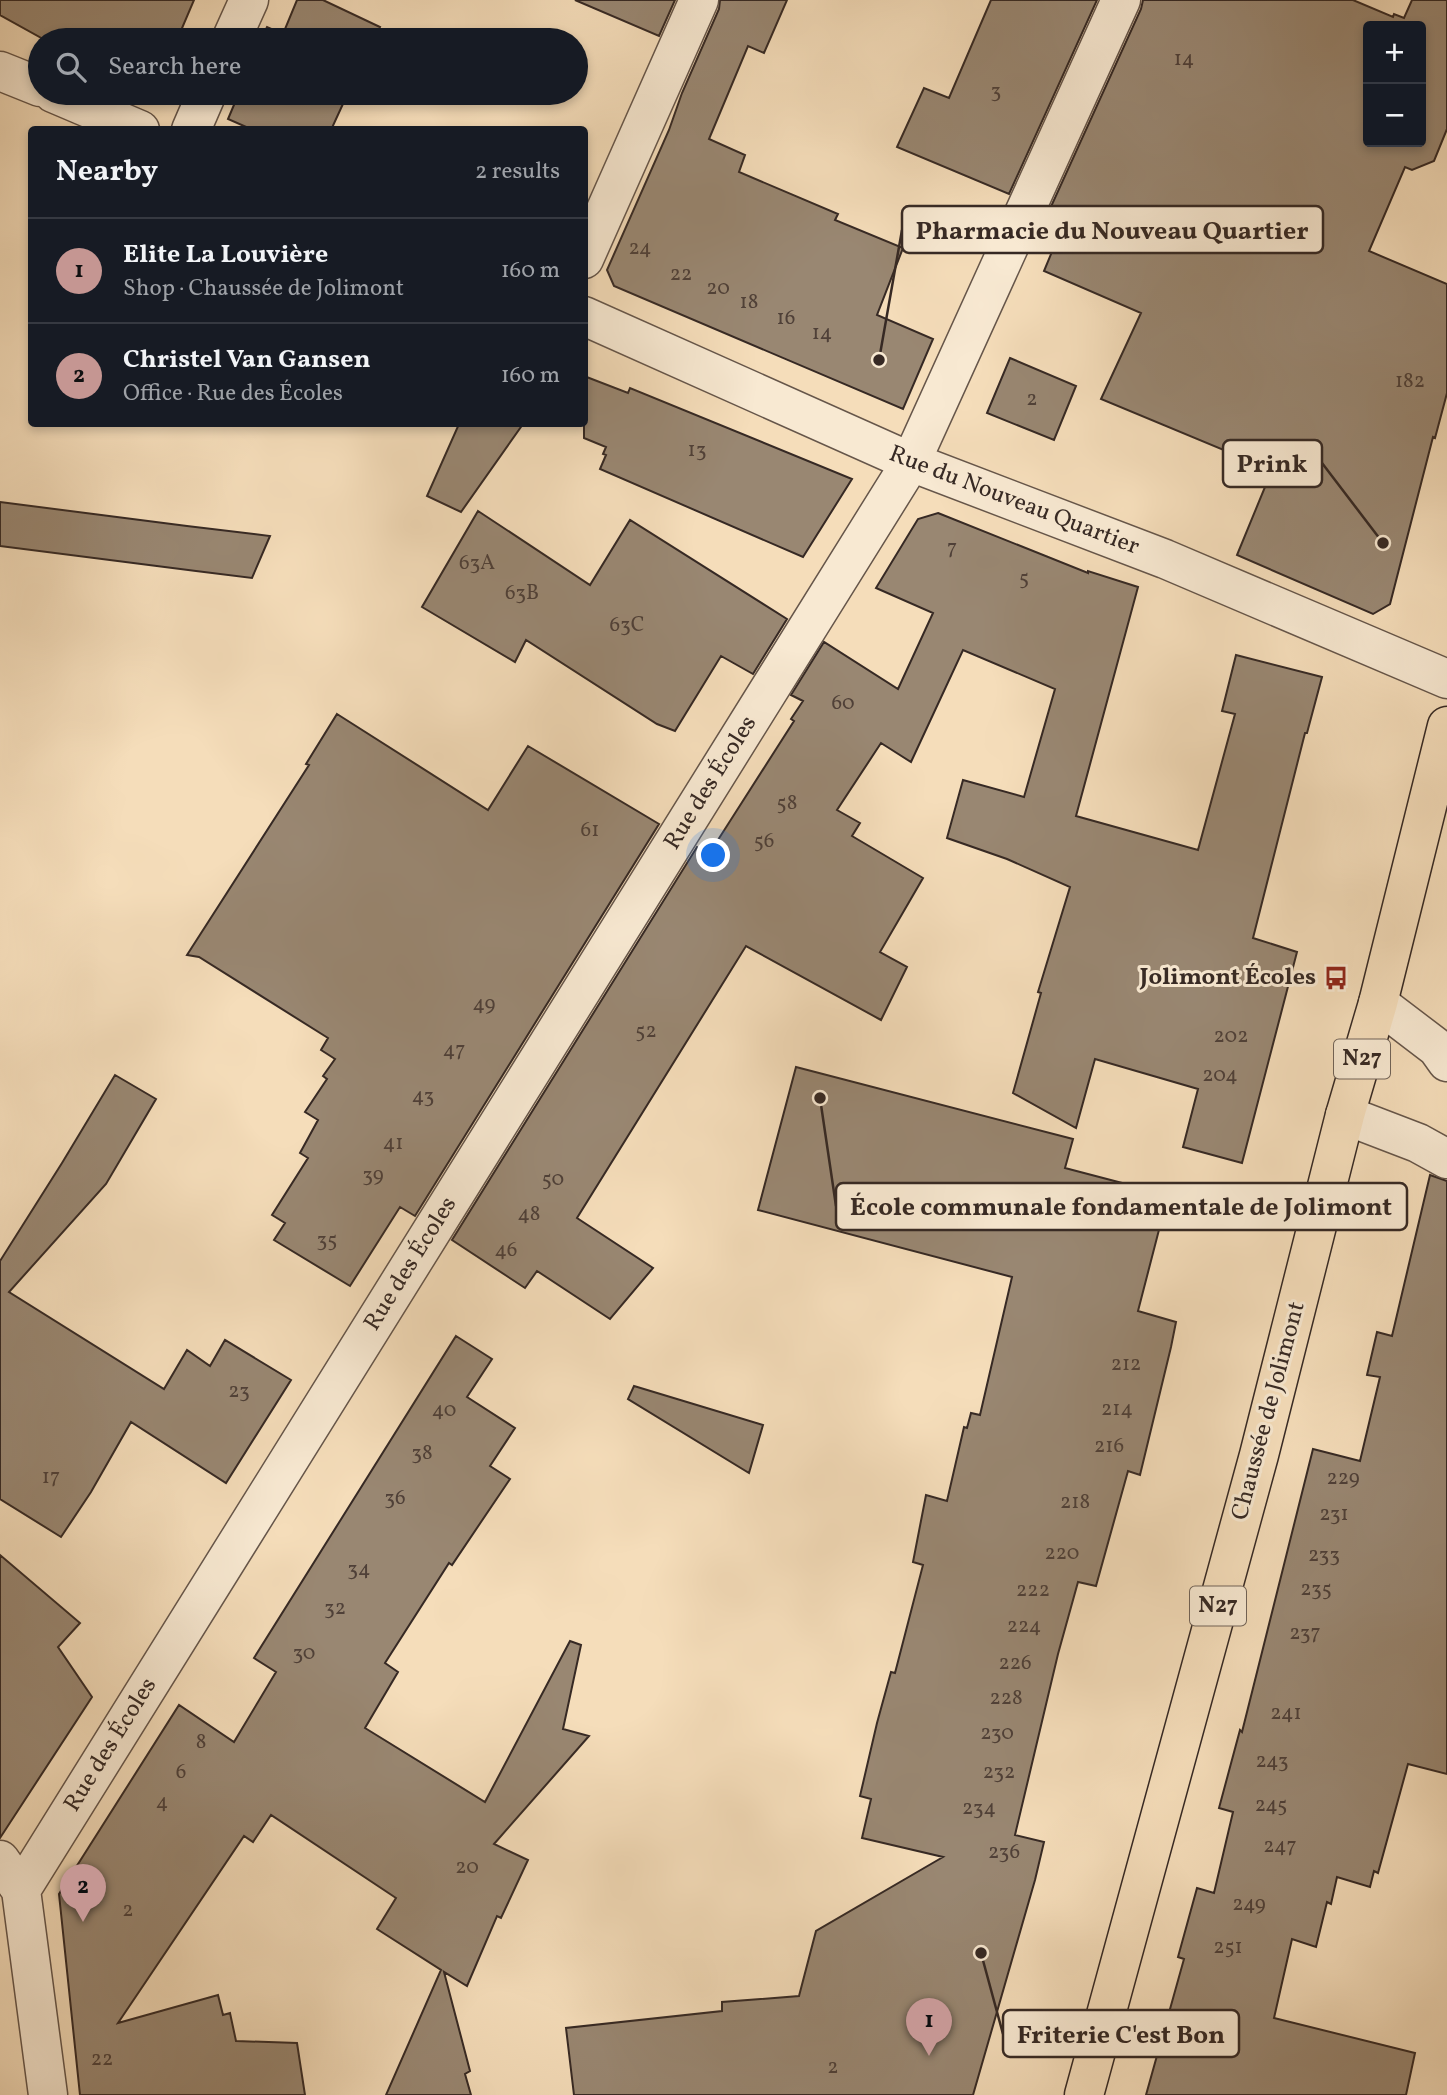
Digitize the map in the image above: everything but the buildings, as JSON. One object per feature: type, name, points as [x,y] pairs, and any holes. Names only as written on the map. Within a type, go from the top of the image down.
[{"type":"main road","name":"Chaussée de Jolimont","points":[[1084,2095],[1255,1468],[1345,1115],[1378,1003],[1447,726]]},
{"type":"street","points":[[236,28],[249,0]]},
{"type":"street","points":[[588,251],[699,0]]},
{"type":"street","name":"Rue des Écoles","points":[[48,2095],[10,1875],[911,462],[1121,0]]},
{"type":"street","points":[[0,71],[28,83]]},
{"type":"street","points":[[81,105],[131,126]]},
{"type":"street","points":[[193,126],[202,105]]},
{"type":"street","name":"Rue du Nouveau Quartier","points":[[588,318],[911,462],[1165,559],[1447,678]]},
{"type":"street","points":[[1378,1003],[1437,1048],[1447,1062]]},
{"type":"street","points":[[1345,1115],[1418,1143],[1447,1159]]},
{"type":"place","name":"Pharmacie du Nouveau Quartier","points":[[879,360]]},
{"type":"place","name":"Prink","points":[[1383,543]]},
{"type":"place","name":"Jolimont Écoles","points":[[1336,978]]},
{"type":"place","name":"École communale fondamentale de Jolimont","points":[[820,1098]]},
{"type":"place","name":"Christel Van Gansen","points":[[83,1922]]},
{"type":"place","name":"Friterie C'est Bon","points":[[981,1953]]},
{"type":"place","name":"Elite La Louvière","points":[[929,2056]]}]
